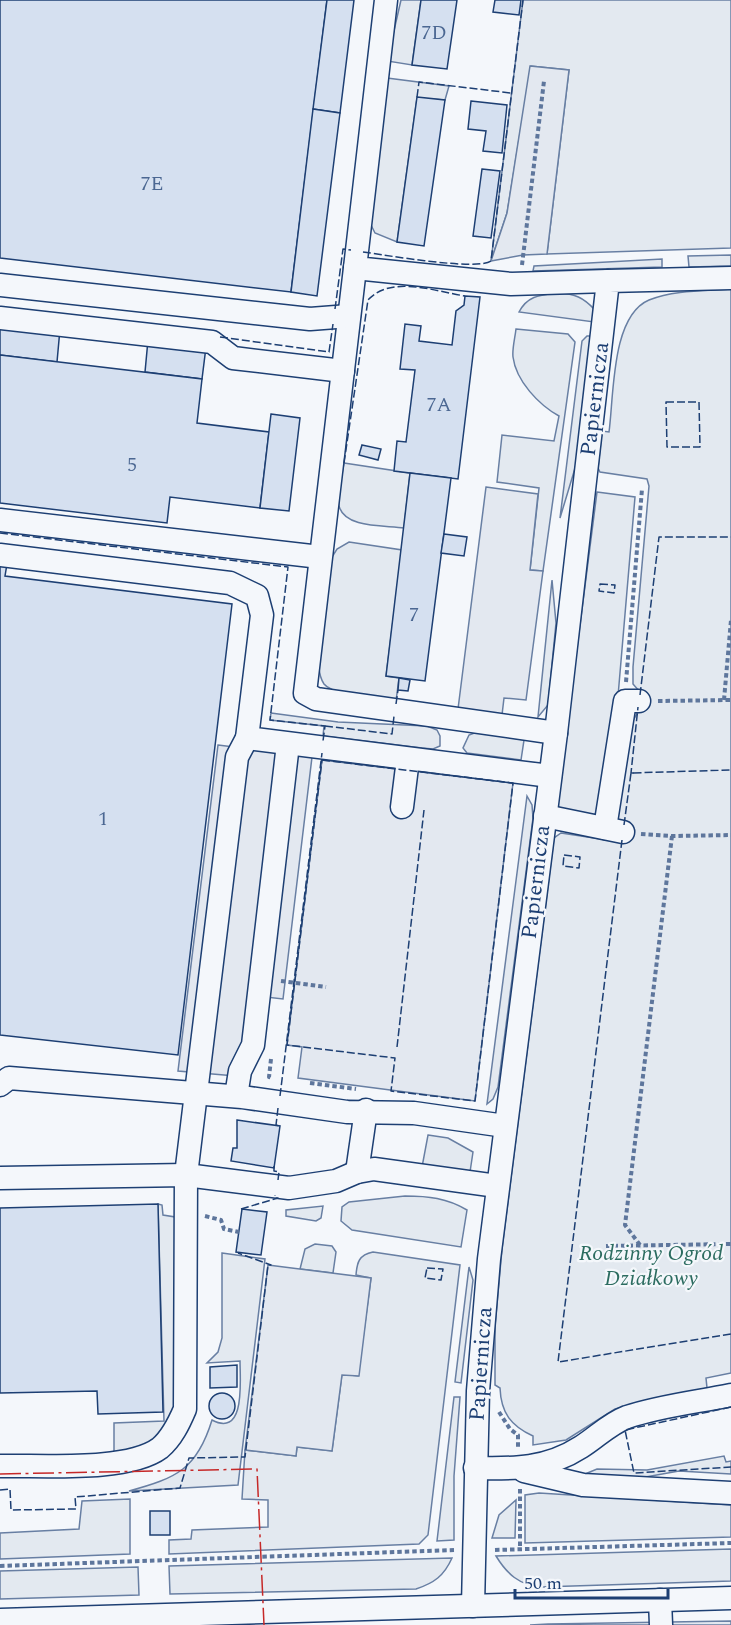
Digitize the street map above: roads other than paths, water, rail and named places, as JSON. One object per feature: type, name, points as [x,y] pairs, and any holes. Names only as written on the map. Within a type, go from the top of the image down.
[{"type":"street","points":[[386,0],[304,685],[305,693],[310,697],[556,733]]},
{"type":"street","points":[[355,268],[522,283],[731,278]]},
{"type":"street","name":"Papiernicza","points":[[473,1606],[478,1391],[497,1186],[556,733],[609,281]]},
{"type":"street","points":[[0,285],[310,319],[349,316]]},
{"type":"street","points":[[0,318],[212,342],[233,358],[342,371]]},
{"type":"street","points":[[0,520],[320,557]]},
{"type":"street","points":[[0,555],[230,584],[257,596],[262,615],[247,738],[237,757],[186,1175],[185,1409],[176,1429],[162,1446],[137,1461],[0,1466]]},
{"type":"street","points":[[545,816],[614,830],[632,701]]},
{"type":"street","points":[[247,738],[550,776]]},
{"type":"street","points":[[236,1096],[240,1071],[253,1045],[288,744]]},
{"type":"street","points":[[402,807],[408,759]]},
{"type":"street","points":[[0,1085],[9,1078],[236,1096],[347,1112],[366,1110],[414,1113],[505,1126]]},
{"type":"street","points":[[357,1172],[366,1110]]},
{"type":"street","points":[[0,1178],[186,1175],[289,1188],[336,1181],[357,1172],[387,1170],[497,1186]]},
{"type":"street","points":[[475,1468],[519,1469],[554,1462],[583,1447],[607,1427],[627,1417],[731,1395]]},
{"type":"street","points":[[519,1469],[583,1485],[731,1493]]},
{"type":"street","points":[[0,1620],[93,1621],[332,1617],[473,1606],[731,1598]]},
{"type":"street","points":[[660,1600],[661,1625]]},
{"type":"park label","name":"Rodzinny Ogród Działkowy","points":[[651,1266]]}]
